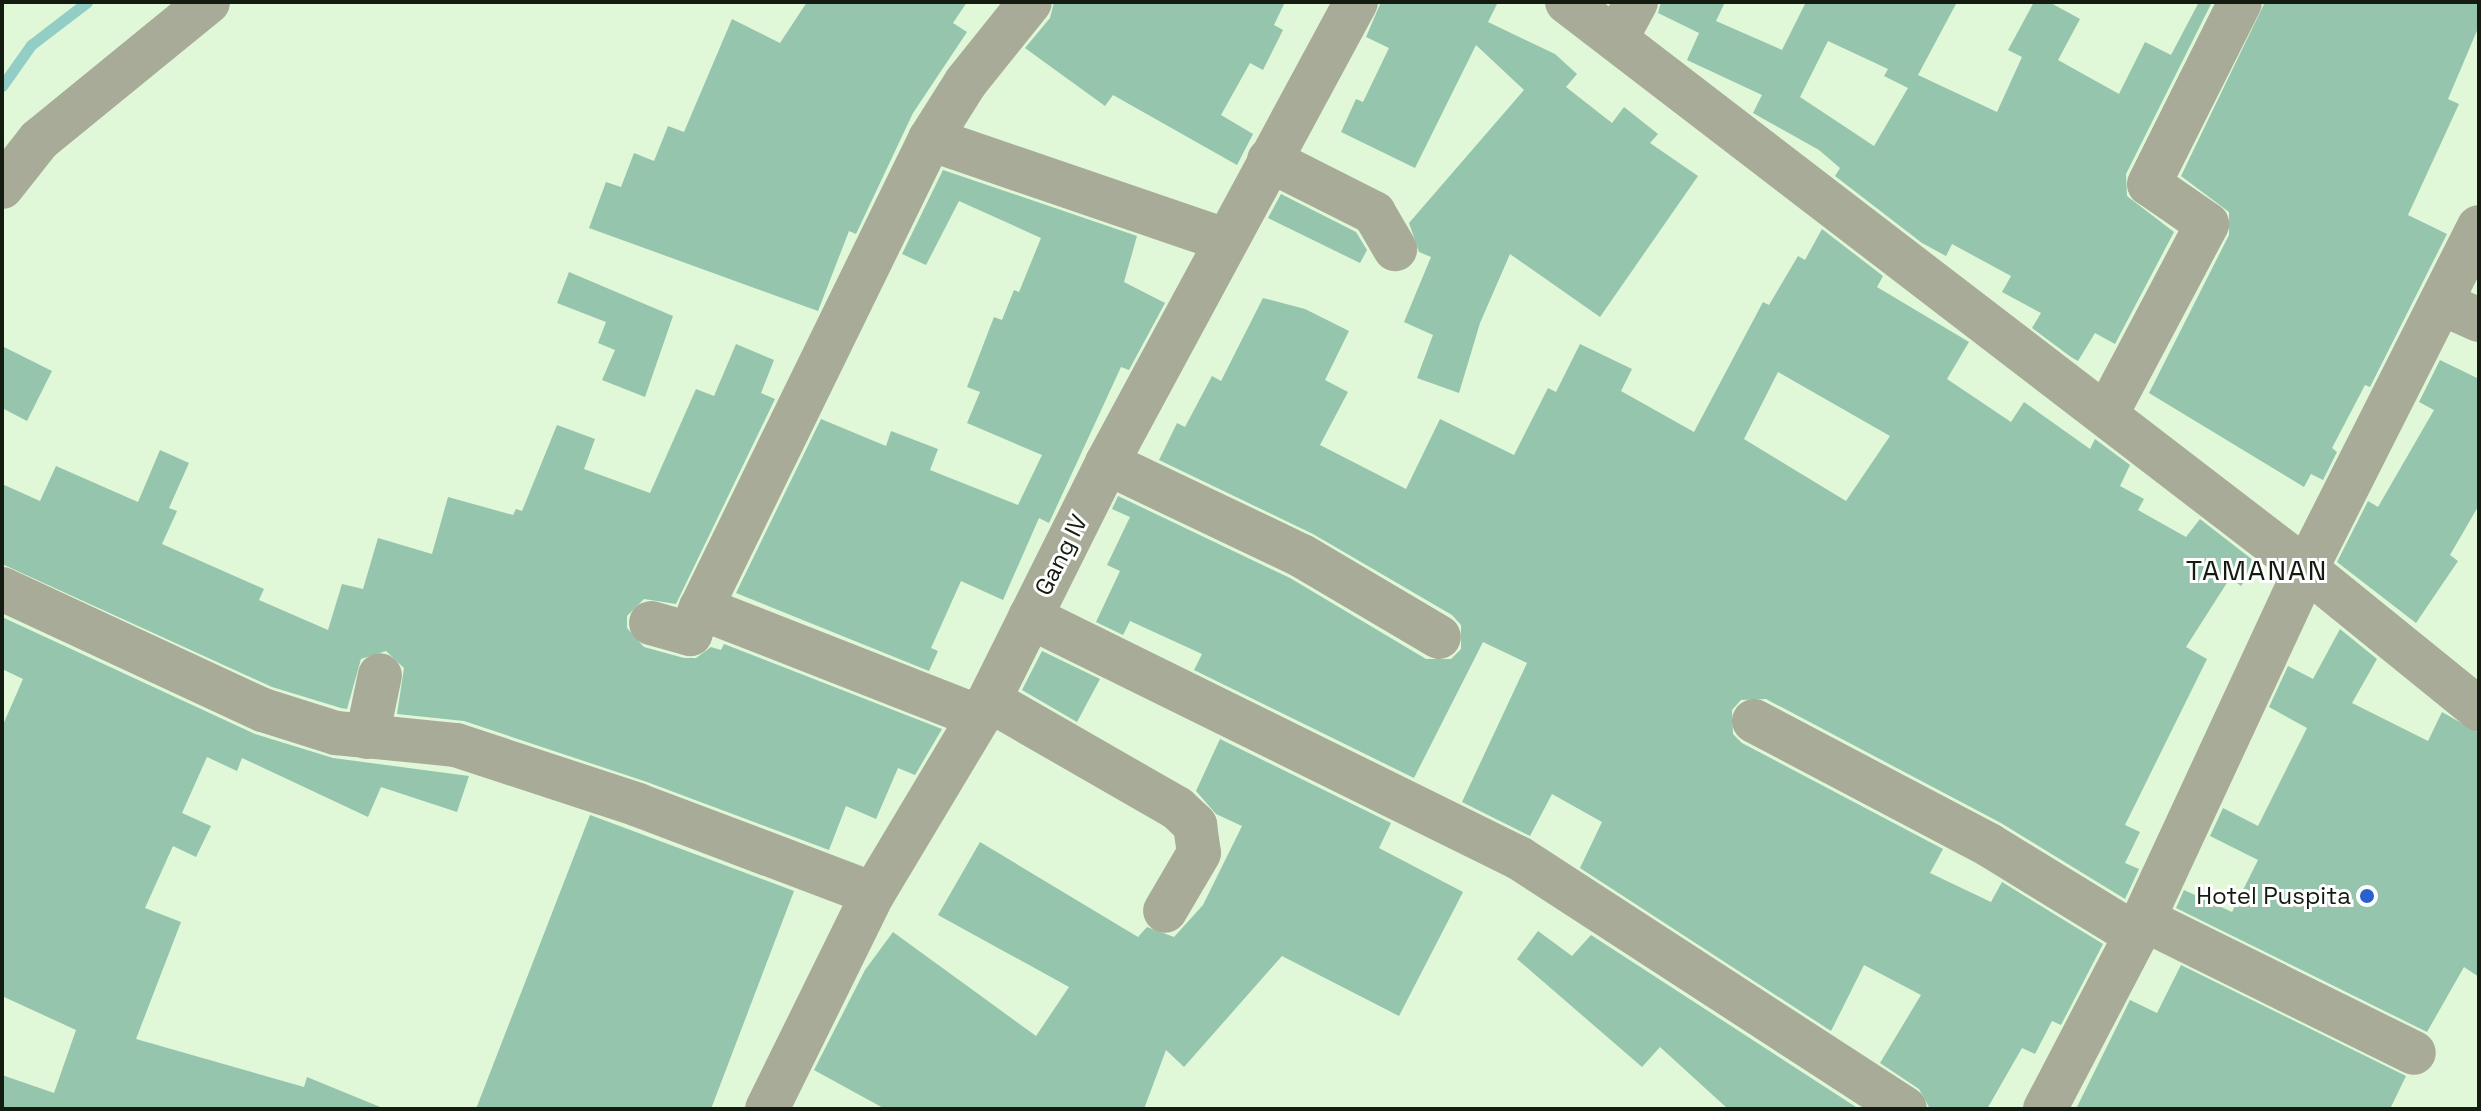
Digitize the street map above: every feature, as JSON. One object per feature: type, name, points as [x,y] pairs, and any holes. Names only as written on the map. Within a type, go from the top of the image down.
[{"type":"street","points":[[2,187],[39,140],[208,2]]},
{"type":"street","points":[[651,623],[690,634],[930,139],[966,82],[1030,2]]},
{"type":"street","name":"Gang IV","points":[[778,1106],[873,894],[984,709],[1107,463],[1356,2]]},
{"type":"street","points":[[1567,2],[1626,20],[2106,415],[2306,569],[2479,709]]},
{"type":"street","points":[[2106,415],[2207,224],[2149,184],[2240,2]]},
{"type":"street","points":[[930,139],[1225,240]]},
{"type":"street","points":[[1269,160],[1374,213],[1395,249]]},
{"type":"street","points":[[2045,1109],[2139,927],[2306,569],[2460,311],[2479,227]]},
{"type":"street","points":[[1107,463],[1302,556],[1439,637]]},
{"type":"street","points":[[2,589],[263,710],[336,733],[456,745],[638,805],[873,894]]},
{"type":"street","points":[[701,608],[984,709],[1177,808],[1195,825],[1199,853],[1165,911]]},
{"type":"street","points":[[1030,617],[1519,858],[1905,1109]]},
{"type":"street","points":[[367,737],[380,675]]},
{"type":"street","points":[[1754,721],[2139,927],[2414,1053]]},
{"type":"building","points":[[807,2],[967,2],[953,23],[967,32],[913,113],[856,234],[849,231],[818,311],[589,228],[606,182],[621,187],[634,153],[654,161],[668,126],[684,132],[732,19],[780,43]]},
{"type":"building","points":[[1054,2],[1285,2],[1274,25],[1283,30],[1263,70],[1250,63],[1221,115],[1253,134],[1237,165],[1113,95],[1105,106],[1025,48],[1050,18]]},
{"type":"building","points":[[1381,2],[1498,2],[1488,22],[1555,54],[1577,74],[1566,87],[1612,123],[1624,107],[1658,134],[1650,143],[1698,176],[1600,317],[1510,254],[1480,323],[1459,393],[1417,378],[1433,335],[1404,322],[1431,257],[1419,252],[1409,223],[1524,90],[1476,45],[1415,168],[1341,132],[1356,99],[1363,102],[1389,48],[1366,37]]},
{"type":"building","points":[[1661,2],[1725,2],[1716,21],[1782,50],[1806,2],[1957,2],[1918,75],[1997,112],[2022,57],[2008,50],[2034,2],[2049,2],[2080,19],[2058,60],[2119,94],[2145,42],[2171,55],[2199,2],[2212,2],[2126,174],[2127,196],[2174,232],[2115,344],[2095,333],[2078,361],[2071,357],[2032,328],[2041,313],[2002,292],[2011,276],[1952,244],[1946,256],[1922,243],[1835,176],[1840,168],[1819,150],[1753,113],[1762,95],[1687,60],[1699,33],[1658,13]],"holes":[[[1828,41],[1888,69],[1884,76],[1908,88],[1874,146],[1800,97]]]},
{"type":"building","points":[[2265,2],[2479,2],[2479,26],[2448,99],[2459,104],[2408,215],[2447,234],[2370,387],[2365,385],[2332,448],[2337,452],[2323,480],[2311,474],[2304,487],[2149,393],[2229,235],[2229,212],[2181,176]]},
{"type":"building","points":[[943,170],[1137,236],[1124,282],[1165,303],[1129,370],[1121,367],[1049,523],[1039,518],[1003,600],[961,581],[931,648],[938,651],[929,671],[736,593],[821,419],[886,446],[891,431],[938,449],[930,470],[1018,505],[1042,455],[967,423],[980,392],[967,387],[994,317],[1002,320],[1014,290],[1019,292],[1041,238],[959,201],[926,265],[902,254]]},
{"type":"building","points":[[1281,194],[1356,232],[1367,250],[1360,263],[1268,218]]},
{"type":"building","points":[[1822,229],[1883,276],[1877,287],[1969,342],[1947,379],[2011,422],[2024,402],[2090,449],[2095,439],[2130,465],[2120,486],[2144,499],[2138,510],[2186,537],[2200,519],[2258,564],[2241,586],[2230,578],[2186,647],[2207,659],[2125,825],[2140,832],[2125,863],[2139,869],[2125,899],[2001,823],[1766,699],[1741,700],[1732,710],[1733,734],[1742,743],[1943,849],[1930,873],[1991,902],[2002,882],[2103,944],[2061,1025],[2052,1021],[2035,1054],[2022,1048],[1987,1109],[1930,1109],[1919,1089],[1880,1063],[1921,995],[1864,965],[1831,1031],[1580,868],[1602,822],[1552,794],[1530,836],[1462,802],[1527,663],[1483,642],[1414,778],[1194,670],[1202,654],[1130,621],[1123,635],[1096,622],[1120,571],[1107,565],[1130,517],[1112,509],[1118,496],[1290,578],[1426,659],[1451,659],[1461,649],[1461,625],[1452,615],[1313,534],[1159,460],[1177,423],[1185,427],[1212,376],[1221,381],[1263,298],[1305,309],[1349,331],[1325,380],[1348,392],[1320,445],[1406,489],[1440,419],[1514,455],[1548,388],[1556,392],[1580,344],[1632,369],[1621,391],[1694,432],[1763,302],[1769,305],[1798,256],[1805,260]],"holes":[[[1778,372],[1890,436],[1846,501],[1744,439]]]},
{"type":"building","points":[[569,272],[673,316],[645,397],[602,380],[615,350],[598,343],[606,322],[557,303]]},
{"type":"building","points":[[736,344],[774,360],[761,393],[775,399],[676,604],[644,599],[627,616],[627,628],[644,647],[684,658],[696,658],[711,647],[721,650],[724,644],[942,729],[915,775],[898,768],[876,819],[846,806],[829,850],[647,782],[464,721],[397,714],[404,668],[386,651],[361,659],[347,709],[341,708],[272,687],[2,564],[2,484],[40,501],[56,466],[138,502],[160,450],[189,463],[169,508],[177,511],[162,544],[264,589],[259,600],[328,630],[342,584],[363,589],[378,538],[432,554],[448,497],[513,515],[516,509],[522,511],[557,425],[595,439],[584,469],[650,493],[696,389],[714,396]]},
{"type":"building","points":[[2,346],[52,371],[27,421],[2,408]]},
{"type":"building","points":[[2440,360],[2479,379],[2479,505],[2450,555],[2458,561],[2416,623],[2337,562],[2368,501],[2378,507],[2434,410],[2419,402]]},
{"type":"building","points":[[2,617],[255,734],[333,758],[469,776],[457,812],[381,787],[368,817],[242,758],[237,771],[207,757],[182,813],[211,826],[196,857],[173,846],[145,908],[181,922],[136,1039],[304,1087],[307,1077],[385,1109],[2,1109],[2,1075],[54,1093],[76,1030],[2,996],[2,727],[23,679],[2,669]]},
{"type":"building","points":[[2340,629],[2377,659],[2352,703],[2428,741],[2442,712],[2479,733],[2479,977],[2464,967],[2427,1032],[2176,908],[2184,890],[2232,912],[2258,860],[2210,836],[2223,808],[2258,826],[2307,728],[2269,707],[2288,666],[2313,679]]},
{"type":"building","points":[[1042,651],[1100,679],[1077,722],[1022,690]]},
{"type":"building","points":[[1220,739],[1391,823],[1379,848],[1463,892],[1399,1016],[1282,956],[1184,1067],[1166,1050],[1144,1109],[885,1109],[814,1070],[865,970],[893,932],[1036,1036],[1069,987],[938,915],[980,842],[1138,937],[1147,927],[1174,937],[1203,905],[1242,826],[1216,814],[1196,791]]},
{"type":"building","points":[[590,815],[794,891],[711,1109],[476,1109]]},
{"type":"building","points":[[1538,931],[1572,956],[1591,935],[1859,1109],[1728,1109],[1660,1047],[1642,1067],[1517,959]]},
{"type":"building","points":[[2181,965],[2406,1076],[2390,1109],[2076,1109],[2130,1000],[2157,1013]]},
{"type":"waterway","points":[[2,86],[31,45],[87,2]]},
{"type":"place","name":"Hotel Puspita","points":[[2367,896]]},
{"type":"district","name":"TAMANAN","points":[[2257,570]]}]
